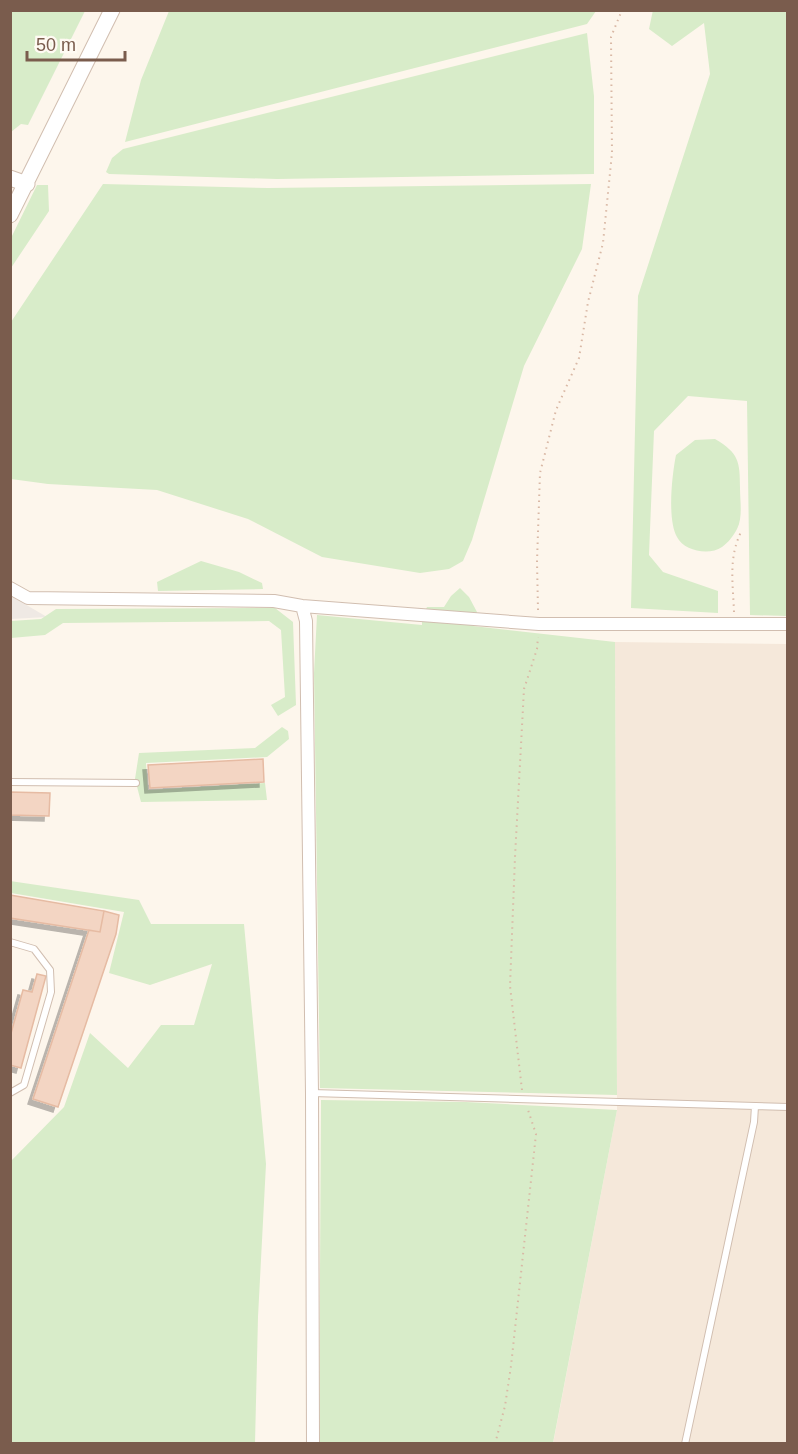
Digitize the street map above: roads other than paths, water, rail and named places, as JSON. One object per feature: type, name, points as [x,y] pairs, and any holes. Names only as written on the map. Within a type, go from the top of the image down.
[{"type":"street","points":[[10,215],[112,10]]},
{"type":"street","points":[[10,178],[27,184]]},
{"type":"street","points":[[10,588],[28,598],[274,601],[302,606],[539,624],[788,624]]},
{"type":"street","points":[[302,606],[306,621],[312,1093],[313,1443]]},
{"type":"lane","points":[[10,782],[136,783]]},
{"type":"lane","points":[[10,942],[34,949],[50,970],[51,992],[24,1085],[10,1093]]},
{"type":"lane","points":[[312,1093],[788,1107]]},
{"type":"lane","points":[[685,1443],[754,1122],[755,1106]]}]
